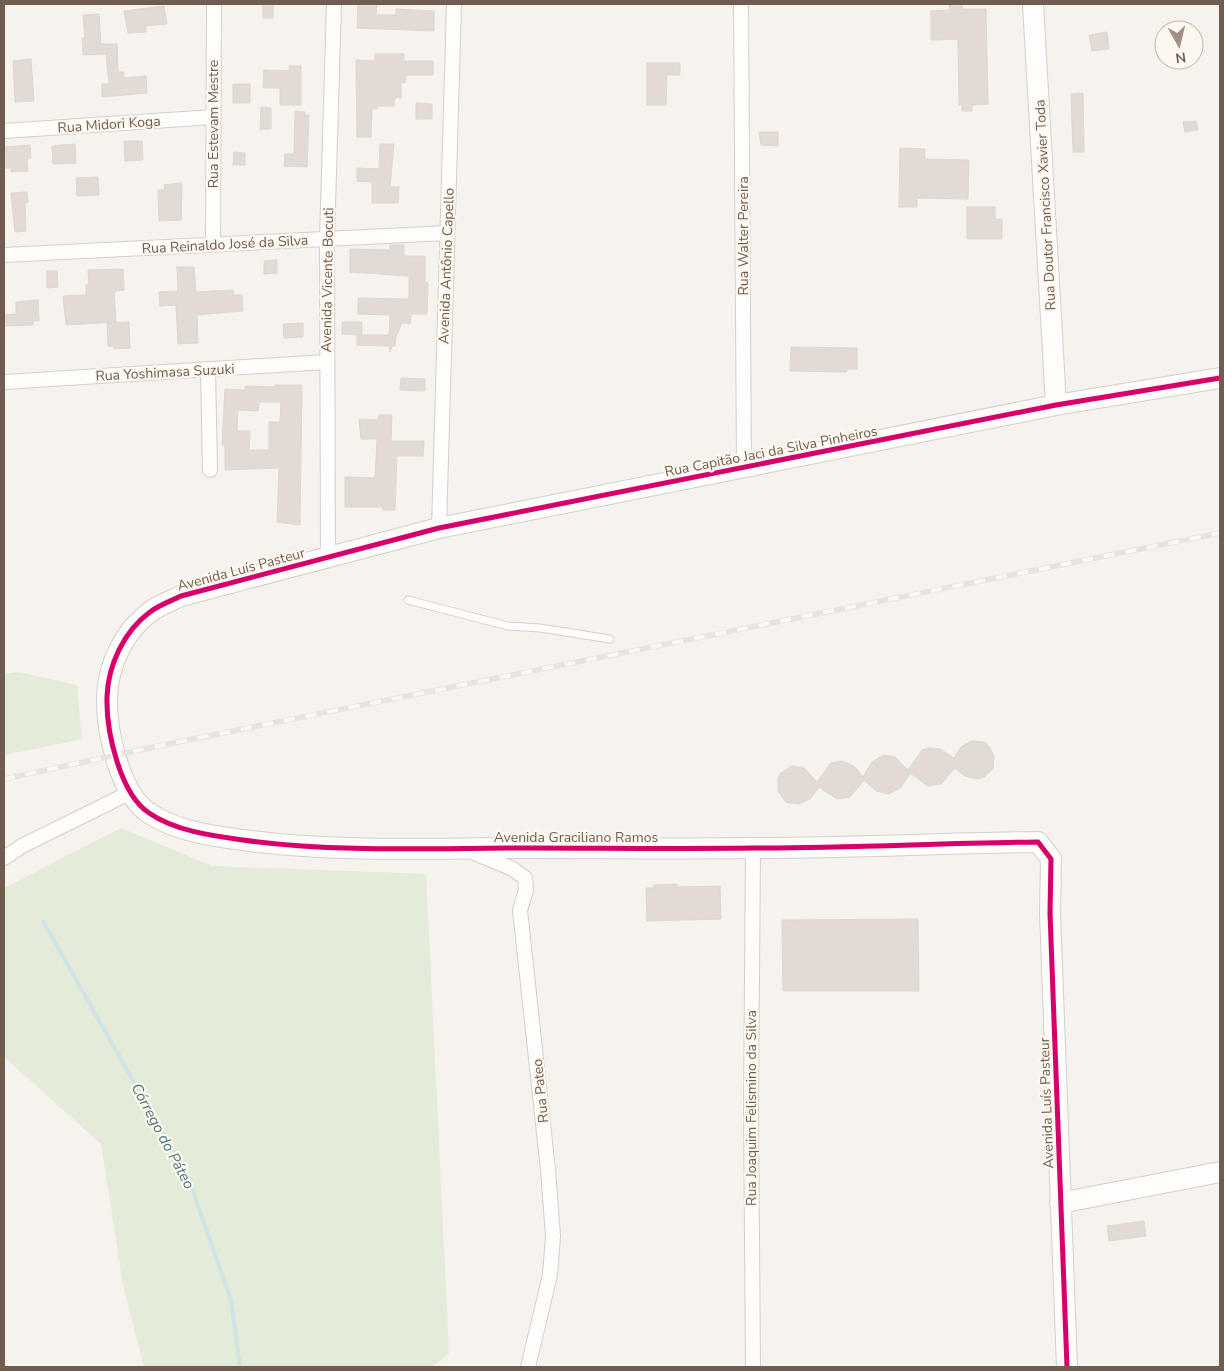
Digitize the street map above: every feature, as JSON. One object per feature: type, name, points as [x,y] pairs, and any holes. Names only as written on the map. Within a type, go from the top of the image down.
[{"type":"street","name":"Rua Estevam Mestre","points":[[213,244],[214,4]]},
{"type":"street","name":"Avenida Vicente Bocuti","points":[[328,557],[327,239],[334,4]]},
{"type":"street","name":"Avenida Antônio Capello","points":[[440,528],[454,4]]},
{"type":"street","name":"Rua Walter Pereira","points":[[741,4],[744,468]]},
{"type":"street","name":"Rua Doutor Francisco Xavier Toda","points":[[1033,4],[1056,405]]},
{"type":"street","name":"Rua Midori Koga","points":[[4,130],[214,117]]},
{"type":"street","name":"Rua Reinaldo José da Silva","points":[[4,255],[447,233]]},
{"type":"street","name":"Rua Yoshimasa Suzuki","points":[[4,382],[326,362]]},
{"type":"street","points":[[208,369],[210,470]]},
{"type":"street","name":"Rua Capitão Jaci da Silva Pinheiros","points":[[328,557],[440,528],[1056,405],[1220,378]]},
{"type":"street","name":"Avenida Luís Pasteur","points":[[129,793],[121,778],[108,720],[107,692],[113,663],[120,647],[135,627],[150,612],[181,596],[328,557]]},
{"type":"street","points":[[4,858],[22,846],[129,793]]},
{"type":"street","name":"Avenida Graciliano Ramos","points":[[129,793],[149,813],[164,821],[222,837],[298,847],[467,850],[523,848],[753,848],[1038,842]]},
{"type":"street","name":"Avenida Luís Pasteur","points":[[1038,842],[1051,859],[1050,913],[1067,1367]]},
{"type":"street","name":"Rua Joaquim Felismino da Silva","points":[[753,848],[751,1108],[753,1367]]},
{"type":"street","name":"Rua Pateo","points":[[467,850],[513,869],[525,878],[526,890],[520,910],[548,1170],[553,1236],[550,1274],[528,1367]]},
{"type":"street","points":[[1060,1204],[1220,1172]]},
{"type":"lane","points":[[408,600],[508,626],[540,628],[610,639]]},
{"type":"green space","points":[[19,672],[77,685],[82,739],[4,755],[4,674]]},
{"type":"green space","points":[[121,828],[212,866],[426,874],[449,1353],[432,1367],[144,1367],[123,1285],[101,1144],[4,1057],[4,888]]},
{"type":"building","points":[[263,4],[273,4],[273,18],[263,18]]},
{"type":"building","points":[[358,4],[377,4],[376,15],[396,15],[396,9],[434,11],[434,31],[357,28]]},
{"type":"building","points":[[949,4],[962,4],[962,9],[986,9],[988,104],[972,105],[972,111],[962,111],[962,105],[959,105],[958,39],[931,40],[931,11],[950,10]]},
{"type":"building","points":[[164,6],[167,24],[146,26],[146,32],[128,33],[124,11]]},
{"type":"building","points":[[99,14],[101,44],[117,44],[118,72],[124,72],[124,78],[146,76],[147,93],[102,97],[102,84],[109,84],[106,54],[83,55],[82,38],[85,38],[83,15]]},
{"type":"building","points":[[1107,32],[1109,49],[1092,51],[1089,35]]},
{"type":"building","points":[[375,54],[404,54],[404,61],[433,61],[433,75],[406,75],[405,83],[401,83],[401,98],[395,97],[394,106],[378,106],[377,109],[372,109],[371,137],[357,137],[356,60],[375,61]]},
{"type":"building","points":[[31,59],[34,101],[15,102],[13,61]]},
{"type":"building","points":[[647,63],[680,63],[680,75],[667,75],[666,105],[647,105]]},
{"type":"building","points":[[289,66],[301,66],[301,105],[280,105],[280,88],[263,88],[264,70],[289,71]]},
{"type":"building","points":[[233,84],[250,84],[250,103],[233,103]]},
{"type":"building","points":[[1083,93],[1084,152],[1073,152],[1071,94]]},
{"type":"building","points":[[416,103],[432,104],[432,119],[416,119]]},
{"type":"building","points":[[261,107],[271,108],[271,129],[260,129]]},
{"type":"building","points":[[295,111],[305,112],[305,115],[309,115],[307,167],[284,166],[285,154],[294,154]]},
{"type":"building","points":[[1196,121],[1198,130],[1185,132],[1183,122]]},
{"type":"building","points":[[759,132],[778,132],[778,146],[761,145]]},
{"type":"building","points":[[124,141],[142,141],[143,160],[125,161]]},
{"type":"building","points":[[75,144],[76,163],[53,164],[52,146]]},
{"type":"building","points":[[380,144],[394,144],[390,187],[399,187],[398,203],[372,203],[372,182],[357,181],[357,168],[379,169]]},
{"type":"building","points":[[30,145],[31,158],[27,159],[28,171],[11,172],[11,168],[4,168],[4,147]]},
{"type":"building","points":[[900,148],[925,149],[925,159],[969,160],[968,199],[917,198],[917,207],[899,207]]},
{"type":"building","points":[[234,152],[245,153],[245,165],[233,165]]},
{"type":"building","points":[[98,177],[99,195],[77,196],[76,178]]},
{"type":"building","points":[[182,183],[181,220],[159,221],[158,190],[165,190],[164,185]]},
{"type":"building","points":[[27,192],[28,203],[25,203],[26,231],[15,232],[11,193]]},
{"type":"building","points":[[967,207],[995,207],[995,219],[1002,219],[1002,239],[967,239]]},
{"type":"building","points":[[390,245],[404,245],[404,256],[425,256],[425,282],[428,283],[427,314],[411,314],[410,324],[402,323],[396,337],[395,346],[392,346],[390,352],[389,346],[357,345],[357,335],[389,335],[390,315],[358,314],[358,298],[409,299],[409,276],[350,272],[350,249],[390,250]]},
{"type":"building","points":[[277,260],[277,273],[264,274],[264,261]]},
{"type":"building","points":[[177,267],[194,267],[196,292],[233,290],[234,295],[242,295],[243,311],[197,315],[198,343],[178,344],[176,305],[160,306],[159,292],[178,291]]},
{"type":"building","points":[[123,269],[124,290],[114,291],[116,322],[66,325],[63,296],[86,295],[86,285],[89,284],[88,270]]},
{"type":"building","points":[[47,271],[57,271],[58,287],[47,288]]},
{"type":"building","points":[[38,300],[39,321],[33,321],[33,325],[4,326],[4,315],[16,314],[16,302]]},
{"type":"building","points":[[129,322],[130,348],[114,349],[114,346],[108,346],[107,323]]},
{"type":"building","points":[[342,322],[362,322],[362,335],[342,334]]},
{"type":"building","points":[[303,323],[303,337],[284,338],[283,324]]},
{"type":"building","points":[[791,347],[857,348],[857,369],[847,369],[847,372],[790,371]]},
{"type":"building","points":[[401,378],[425,379],[425,391],[400,390]]},
{"type":"building","points":[[275,385],[302,385],[300,525],[277,522],[279,468],[225,470],[225,445],[222,445],[225,389],[245,390],[245,386],[275,387]],"holes":[[[259,402],[281,402],[280,422],[269,422],[269,450],[249,450],[250,431],[237,431],[238,410],[258,411]]]},
{"type":"building","points":[[379,415],[392,415],[391,441],[424,441],[423,456],[397,456],[395,510],[383,510],[383,507],[345,507],[345,477],[375,478],[377,439],[361,439],[359,419],[378,420]]},
{"type":"building","points":[[971,741],[984,742],[989,746],[994,756],[993,769],[984,777],[978,779],[965,776],[955,768],[941,784],[928,786],[909,772],[910,774],[900,788],[889,794],[876,791],[864,780],[850,797],[837,799],[819,787],[810,799],[799,804],[786,802],[778,791],[778,778],[781,773],[792,766],[804,768],[817,782],[831,763],[843,761],[854,766],[863,777],[872,762],[883,755],[895,757],[908,770],[922,750],[928,748],[940,749],[954,758],[961,747]]},
{"type":"building","points":[[677,884],[678,887],[720,886],[721,919],[647,921],[646,888],[654,888],[654,885]]},
{"type":"building","points":[[918,919],[919,991],[783,991],[782,920]]},
{"type":"building","points":[[1144,1221],[1146,1236],[1109,1241],[1107,1226]]},
{"type":"waterway","name":"Córrego do Páteo","points":[[43,921],[189,1180],[231,1300],[240,1367]]},
{"type":"railway","points":[[4,779],[168,744],[1220,533]]},
{"type":"cycle path","points":[[1067,1367],[1050,913],[1051,859],[1038,842],[789,848],[385,849],[314,847],[219,837],[194,832],[159,819],[139,804],[130,792],[112,744],[107,711],[108,685],[114,661],[132,629],[161,605],[181,596],[439,528],[1056,405],[1220,378]]}]
